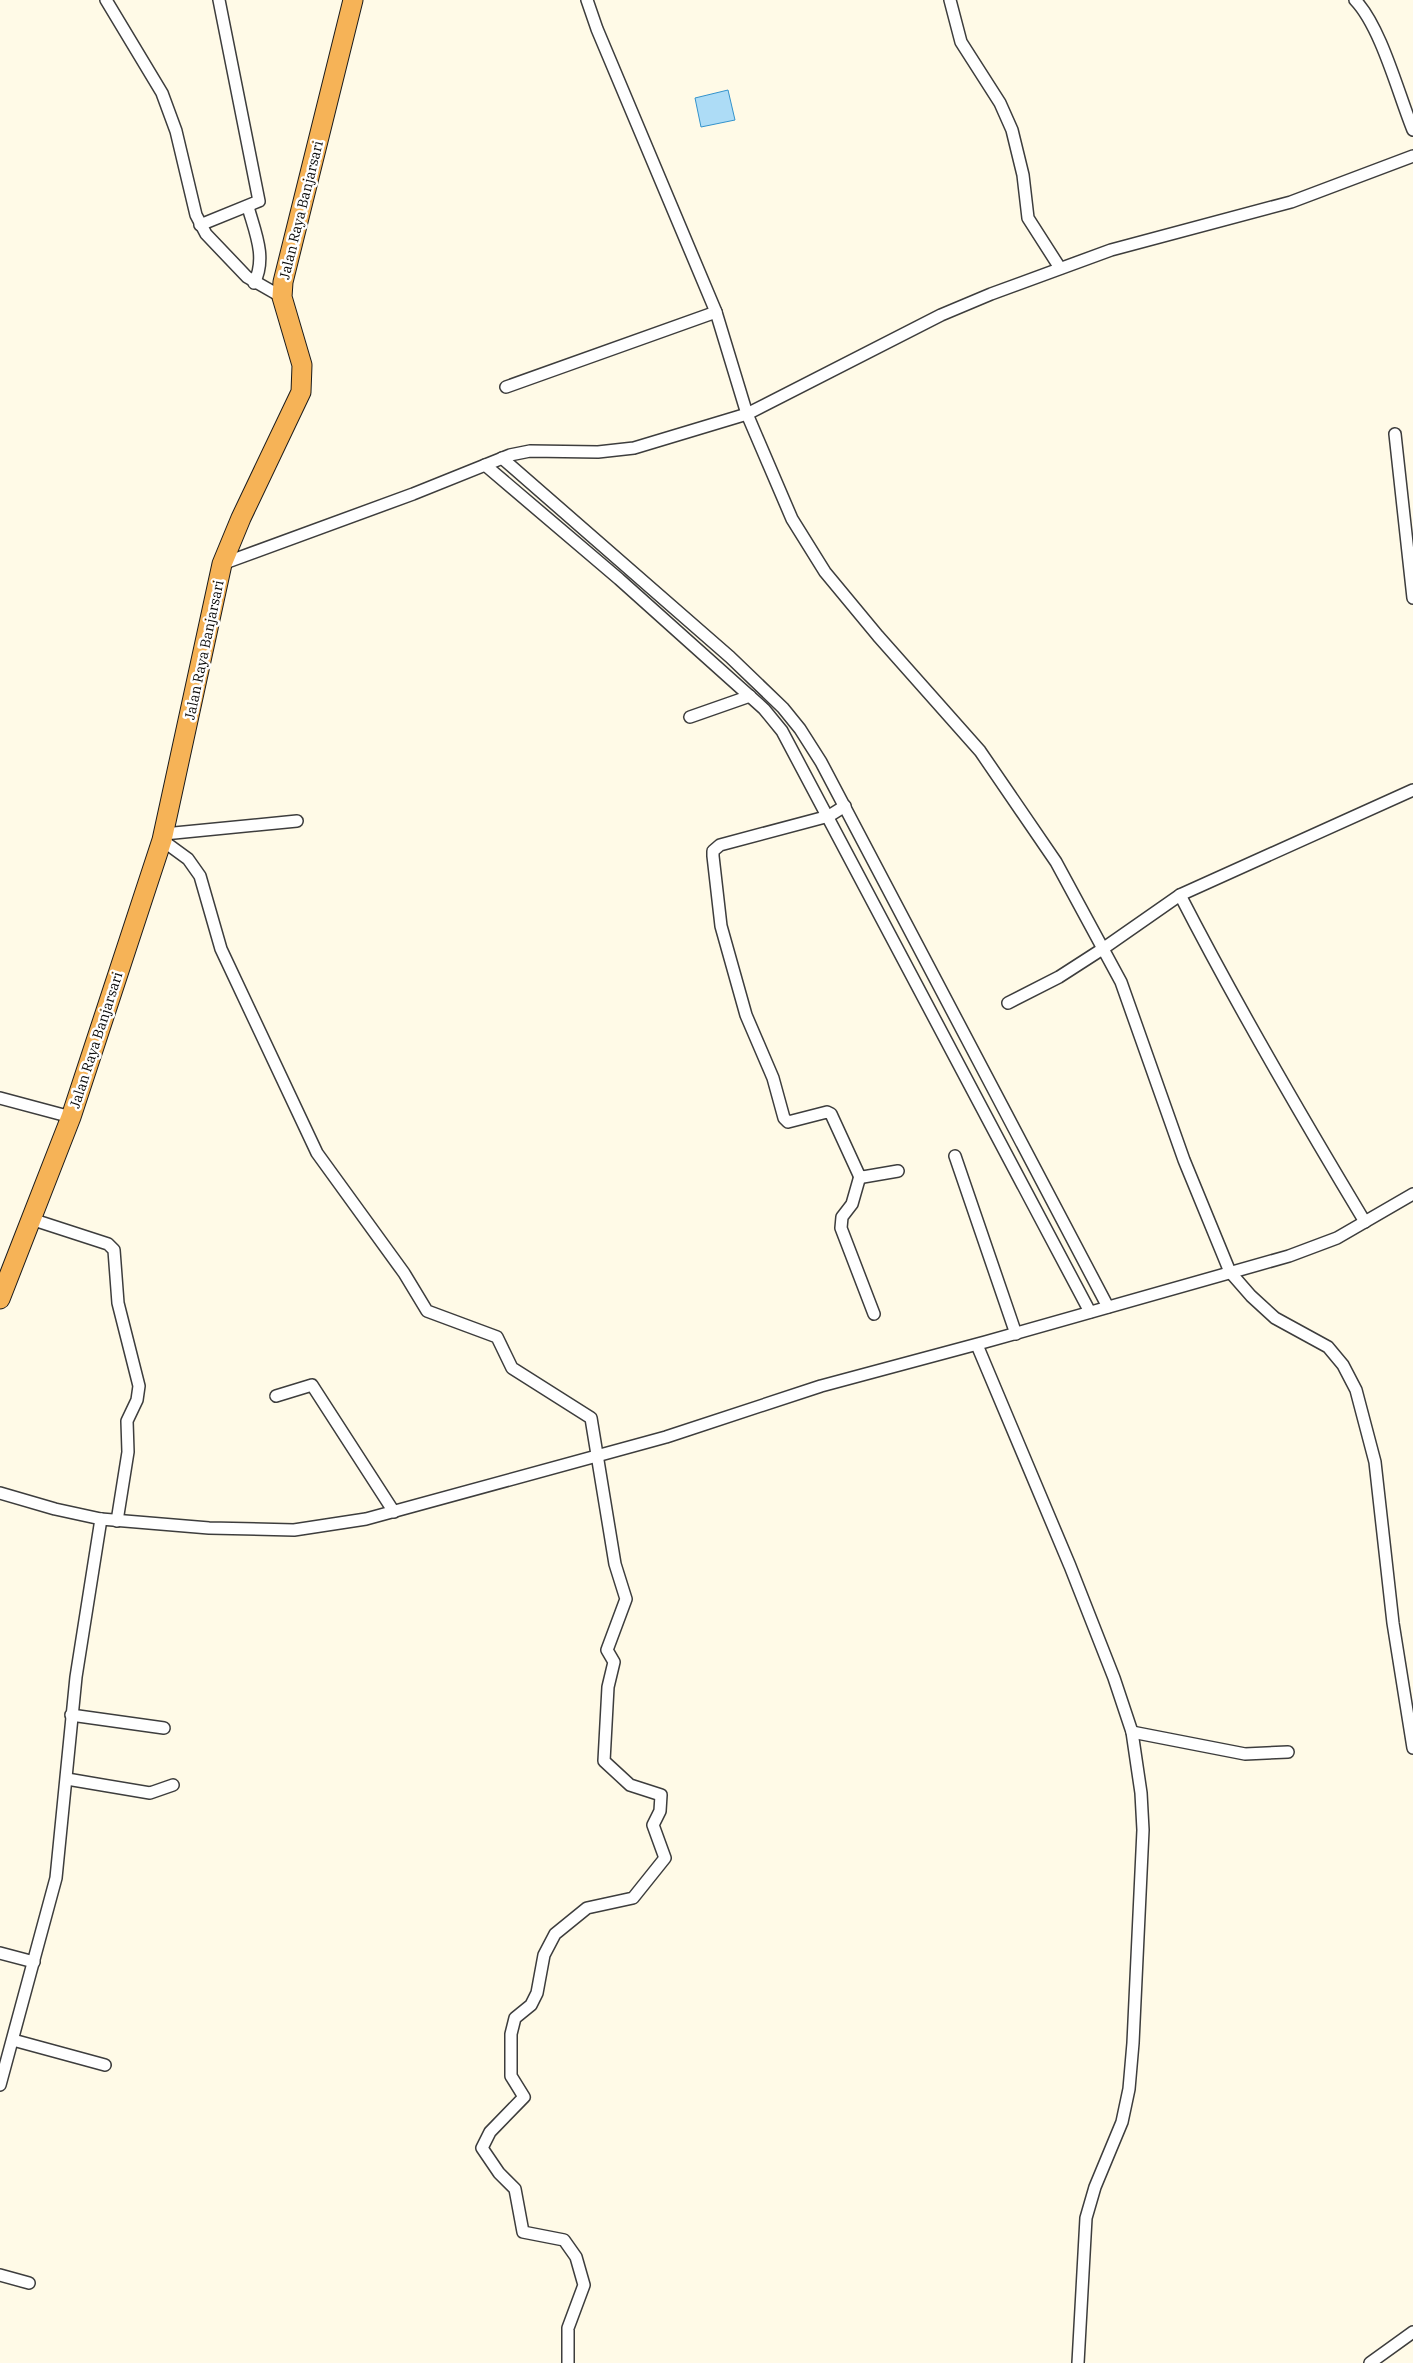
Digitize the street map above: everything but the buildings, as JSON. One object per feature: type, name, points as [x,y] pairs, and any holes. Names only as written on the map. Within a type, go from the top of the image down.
[{"type":"highway","name":"Jalan Raya Banjarsari","points":[[0,1299],[71,1117],[163,837],[222,564],[241,518],[290,419],[301,392],[302,365],[282,298],[289,255],[353,0]]},
{"type":"street","points":[[106,0],[162,92],[176,131],[200,225],[230,262],[254,283],[282,298]]},
{"type":"street","points":[[200,225],[252,205],[259,200],[219,0]]},
{"type":"street","points":[[587,0],[597,29],[716,312],[747,414],[792,519],[824,572],[980,751],[1056,862],[1121,982],[1184,1160],[1230,1272],[1251,1296],[1275,1318],[1328,1347],[1343,1365],[1356,1390],[1375,1462],[1393,1623],[1413,1748]]},
{"type":"street","points":[[950,0],[961,42],[1000,103],[1012,130],[1022,175],[1028,218],[1060,268]]},
{"type":"street","points":[[1355,0],[1363,8],[1374,28],[1413,130]]},
{"type":"street","points":[[222,564],[413,494],[494,461],[530,451],[598,452],[634,448],[747,414],[941,315],[1060,268],[1110,250],[1292,202],[1413,156]]},
{"type":"street","points":[[252,205],[261,259],[259,275],[254,283]]},
{"type":"street","points":[[506,386],[716,312]]},
{"type":"street","points":[[1395,434],[1413,598]]},
{"type":"street","points":[[494,461],[687,630],[750,696],[769,705],[800,729],[813,767],[838,811],[1027,1173],[1108,1307]]},
{"type":"street","points":[[494,461],[687,630],[730,657],[769,705],[782,731],[813,767],[838,811],[1027,1173],[1090,1312]]},
{"type":"street","points":[[690,717],[750,696]]},
{"type":"street","points":[[1008,1003],[1059,977],[1104,948],[1180,894],[1413,790]]},
{"type":"street","points":[[838,811],[720,845],[713,852],[713,856],[721,926],[746,1015],[772,1078],[784,1118],[788,1122],[827,1112],[831,1114],[860,1176],[852,1204],[842,1217],[841,1228],[874,1314]]},
{"type":"street","points":[[163,837],[297,821]]},
{"type":"street","points":[[163,837],[188,859],[200,876],[222,949],[316,1153],[404,1273],[426,1311],[497,1337],[512,1368],[591,1418],[615,1564],[626,1599],[607,1650],[614,1662],[608,1687],[604,1761],[630,1785],[661,1795],[660,1811],[653,1825],[664,1858],[633,1898],[587,1908],[555,1934],[544,1955],[537,1993],[531,2005],[515,2018],[511,2034],[511,2076],[524,2097],[490,2132],[482,2148],[499,2173],[516,2189],[523,2232],[564,2240],[576,2258],[584,2285],[568,2328],[568,2363]]},
{"type":"street","points":[[1180,894],[1216,964],[1302,1117],[1365,1222]]},
{"type":"street","points":[[0,1098],[71,1117]]},
{"type":"street","points":[[955,1156],[1016,1334]]},
{"type":"street","points":[[860,1176],[898,1171]]},
{"type":"street","points":[[0,1493],[54,1509],[101,1519],[209,1528],[294,1530],[366,1519],[666,1437],[821,1386],[977,1345],[1289,1256],[1337,1238],[1413,1194]]},
{"type":"street","points":[[31,1219],[108,1244],[114,1250],[118,1303],[137,1377],[139,1394],[127,1421],[128,1452],[117,1521]]},
{"type":"street","points":[[977,1345],[1070,1566],[1114,1678],[1132,1732],[1138,1769],[1143,1830],[1133,2043],[1129,2089],[1122,2122],[1095,2186],[1086,2218],[1078,2363]]},
{"type":"street","points":[[276,1396],[312,1385],[394,1512]]},
{"type":"street","points":[[0,2084],[56,1878],[67,1779],[71,1715],[101,1519]]},
{"type":"street","points":[[71,1715],[164,1728]]},
{"type":"street","points":[[1132,1732],[1245,1754],[1288,1752]]},
{"type":"street","points":[[67,1779],[150,1793],[173,1785]]},
{"type":"street","points":[[0,1953],[34,1962]]},
{"type":"street","points":[[13,2040],[106,2065]]},
{"type":"street","points":[[0,2275],[29,2284]]},
{"type":"street","points":[[1370,2363],[1413,2332]]},
{"type":"water","points":[[728,90],[735,120],[701,127],[695,98]]}]
